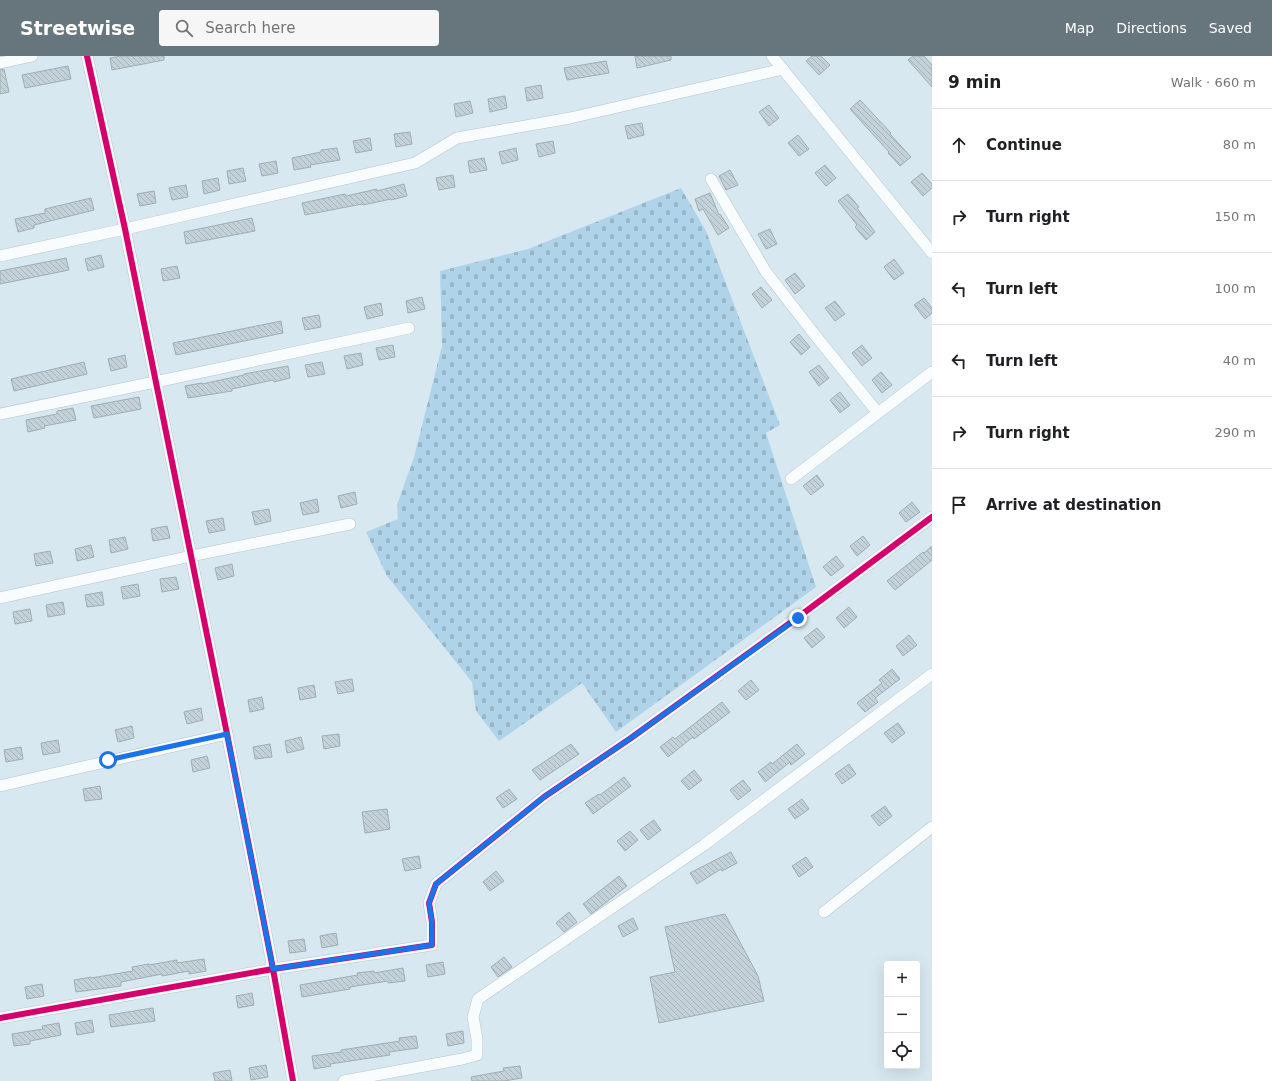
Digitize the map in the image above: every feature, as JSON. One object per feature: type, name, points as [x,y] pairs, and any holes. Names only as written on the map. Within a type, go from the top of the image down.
[{"type":"street","points":[[0,63],[32,56]]},
{"type":"street","points":[[87,56],[125,229],[227,734],[273,969],[292,1081]]},
{"type":"street","points":[[772,56],[932,253]]},
{"type":"street","points":[[0,256],[415,164],[457,138],[570,118],[783,69]]},
{"type":"street","points":[[711,180],[766,272],[878,413]]},
{"type":"street","points":[[0,414],[409,328]]},
{"type":"street","points":[[791,479],[932,372]]},
{"type":"street","points":[[0,1018],[273,969],[432,945],[432,922],[429,903],[436,884],[544,797],[631,738],[798,618],[932,517]]},
{"type":"street","points":[[0,598],[191,556],[350,524]]},
{"type":"street","points":[[344,1081],[477,1055],[477,1040],[473,1017],[478,999],[704,845],[932,674]]},
{"type":"street","points":[[0,786],[227,734]]},
{"type":"street","points":[[824,912],[932,827]]},
{"type":"green space","points":[[681,188],[706,231],[780,425],[766,433],[816,587],[616,732],[582,683],[499,741],[476,711],[472,682],[387,576],[366,532],[398,519],[397,505],[414,457],[442,346],[440,271],[528,249]]},
{"type":"building","points":[[121,56],[164,56],[164,60],[112,70],[110,58]]},
{"type":"building","points":[[635,56],[671,56],[671,60],[637,68]]},
{"type":"building","points":[[812,56],[821,56],[830,65],[819,75],[806,61]]},
{"type":"building","points":[[913,56],[924,56],[932,65],[932,87],[908,60]]},
{"type":"building","points":[[606,61],[609,73],[567,80],[564,68]]},
{"type":"building","points":[[68,66],[71,79],[25,88],[22,75]]},
{"type":"building","points":[[4,69],[9,92],[0,94],[0,70]]},
{"type":"building","points":[[541,85],[543,98],[527,101],[525,88]]},
{"type":"building","points":[[505,96],[507,108],[490,112],[488,99]]},
{"type":"building","points":[[860,100],[911,157],[900,166],[850,109]]},
{"type":"building","points":[[470,101],[473,113],[456,117],[454,104]]},
{"type":"building","points":[[769,105],[779,118],[769,126],[759,112]]},
{"type":"building","points":[[642,123],[644,135],[628,139],[625,126]]},
{"type":"building","points":[[410,132],[412,144],[396,147],[394,134]]},
{"type":"building","points":[[798,135],[809,149],[799,156],[788,143]]},
{"type":"building","points":[[370,138],[372,150],[356,153],[353,141]]},
{"type":"building","points":[[553,141],[555,153],[539,157],[536,144]]},
{"type":"building","points":[[337,148],[340,160],[310,165],[311,167],[294,170],[292,158],[321,152],[321,150]]},
{"type":"building","points":[[516,148],[518,160],[502,164],[499,152]]},
{"type":"building","points":[[484,158],[487,170],[470,173],[468,161]]},
{"type":"building","points":[[276,161],[278,173],[262,176],[259,164]]},
{"type":"building","points":[[825,165],[836,178],[826,186],[815,173]]},
{"type":"building","points":[[243,168],[246,181],[229,184],[227,171]]},
{"type":"building","points":[[730,170],[738,185],[726,190],[719,176]]},
{"type":"building","points":[[922,173],[932,184],[932,188],[923,196],[911,182]]},
{"type":"building","points":[[453,175],[455,187],[439,190],[436,178]]},
{"type":"building","points":[[218,178],[220,190],[204,194],[202,181]]},
{"type":"building","points":[[404,184],[407,196],[391,200],[305,215],[302,203],[345,194],[346,196],[377,189],[377,191]]},
{"type":"building","points":[[186,185],[188,197],[172,200],[169,188]]},
{"type":"building","points":[[154,191],[156,203],[140,206],[137,194]]},
{"type":"building","points":[[710,193],[719,215],[720,214],[729,228],[718,235],[703,209],[699,211],[695,199]]},
{"type":"building","points":[[848,194],[859,207],[857,208],[875,232],[866,240],[855,227],[857,225],[838,201]]},
{"type":"building","points":[[91,198],[94,210],[34,225],[34,228],[18,232],[15,219],[45,213],[45,209]]},
{"type":"building","points":[[252,218],[255,231],[186,244],[184,232]]},
{"type":"building","points":[[770,229],[777,244],[766,249],[758,234]]},
{"type":"building","points":[[101,255],[104,267],[88,271],[85,259]]},
{"type":"building","points":[[66,258],[69,270],[0,284],[0,271]]},
{"type":"building","points":[[894,259],[904,273],[894,280],[884,267]]},
{"type":"building","points":[[177,266],[180,278],[163,281],[161,269]]},
{"type":"building","points":[[795,273],[805,286],[795,294],[785,280]]},
{"type":"building","points":[[761,287],[772,300],[762,308],[752,294]]},
{"type":"building","points":[[422,297],[425,309],[408,313],[406,301]]},
{"type":"building","points":[[924,298],[932,308],[932,313],[925,319],[914,305]]},
{"type":"building","points":[[835,301],[845,314],[835,321],[825,308]]},
{"type":"building","points":[[381,303],[383,315],[367,319],[364,307]]},
{"type":"building","points":[[319,315],[321,327],[305,330],[302,318]]},
{"type":"building","points":[[281,321],[283,333],[176,355],[173,343]]},
{"type":"building","points":[[799,334],[810,347],[801,355],[790,342]]},
{"type":"building","points":[[393,345],[395,357],[379,360],[376,348]]},
{"type":"building","points":[[862,345],[872,358],[862,366],[852,353]]},
{"type":"building","points":[[361,353],[363,365],[347,369],[344,356]]},
{"type":"building","points":[[125,355],[127,367],[111,371],[108,359]]},
{"type":"building","points":[[84,362],[87,374],[14,391],[11,379]]},
{"type":"building","points":[[322,362],[325,374],[308,377],[305,365]]},
{"type":"building","points":[[819,365],[829,378],[819,386],[809,372]]},
{"type":"building","points":[[288,366],[290,378],[274,382],[273,380],[232,389],[232,391],[188,398],[185,386],[202,384]]},
{"type":"building","points":[[881,372],[892,385],[882,393],[872,380]]},
{"type":"building","points":[[840,392],[850,405],[840,413],[830,400]]},
{"type":"building","points":[[139,397],[141,409],[94,418],[91,406]]},
{"type":"building","points":[[73,408],[76,420],[44,426],[45,428],[28,432],[26,420],[57,414],[57,411]]},
{"type":"building","points":[[817,475],[824,485],[811,495],[803,486]]},
{"type":"building","points":[[355,492],[357,504],[341,508],[338,496]]},
{"type":"building","points":[[317,499],[319,512],[303,515],[300,503]]},
{"type":"building","points":[[912,502],[920,512],[906,522],[899,513]]},
{"type":"building","points":[[269,509],[271,521],[255,525],[252,512]]},
{"type":"building","points":[[223,518],[225,530],[209,533],[206,521]]},
{"type":"building","points":[[167,526],[170,538],[153,541],[151,529]]},
{"type":"building","points":[[863,536],[870,545],[857,556],[850,546]]},
{"type":"building","points":[[125,537],[128,549],[111,553],[109,540]]},
{"type":"building","points":[[91,545],[94,557],[77,561],[75,549]]},
{"type":"building","points":[[932,546],[932,560],[895,590],[887,581]]},
{"type":"building","points":[[50,551],[53,563],[36,566],[34,554]]},
{"type":"building","points":[[836,556],[844,566],[831,576],[823,567]]},
{"type":"building","points":[[232,564],[234,576],[218,580],[215,568]]},
{"type":"building","points":[[176,577],[179,589],[162,592],[160,579]]},
{"type":"building","points":[[138,584],[140,596],[123,599],[121,587]]},
{"type":"building","points":[[102,592],[104,605],[87,607],[85,595]]},
{"type":"building","points":[[63,602],[65,614],[48,617],[46,605]]},
{"type":"building","points":[[849,607],[857,617],[844,628],[836,618]]},
{"type":"building","points":[[30,609],[32,621],[15,624],[13,612]]},
{"type":"building","points":[[817,628],[825,637],[812,648],[804,638]]},
{"type":"building","points":[[909,635],[917,645],[903,656],[896,646]]},
{"type":"building","points":[[892,669],[900,679],[875,698],[878,702],[865,712],[857,703],[882,683],[879,680]]},
{"type":"building","points":[[352,679],[354,691],[338,694],[335,682]]},
{"type":"building","points":[[751,680],[759,690],[746,700],[738,691]]},
{"type":"building","points":[[314,685],[316,697],[300,700],[298,688]]},
{"type":"building","points":[[262,697],[264,709],[250,712],[248,700]]},
{"type":"building","points":[[722,702],[730,712],[694,739],[693,737],[668,757],[660,747],[673,737],[675,739]]},
{"type":"building","points":[[201,708],[203,720],[187,724],[184,712]]},
{"type":"building","points":[[898,723],[905,733],[892,743],[884,733]]},
{"type":"building","points":[[132,726],[134,738],[118,742],[115,730]]},
{"type":"building","points":[[339,734],[340,746],[324,749],[322,736]]},
{"type":"building","points":[[301,737],[304,749],[287,753],[285,741]]},
{"type":"building","points":[[58,740],[60,752],[43,755],[41,743]]},
{"type":"building","points":[[270,744],[272,757],[255,759],[253,747]]},
{"type":"building","points":[[571,744],[579,754],[540,780],[532,770]]},
{"type":"building","points":[[797,744],[805,754],[791,765],[790,762],[765,782],[758,772],[771,762],[772,764]]},
{"type":"building","points":[[21,747],[23,759],[6,762],[4,750]]},
{"type":"building","points":[[207,756],[210,768],[193,772],[191,760]]},
{"type":"building","points":[[849,764],[856,774],[842,784],[835,774]]},
{"type":"building","points":[[694,770],[702,780],[689,790],[681,781]]},
{"type":"building","points":[[624,777],[631,786],[593,814],[585,803],[599,794],[600,795]]},
{"type":"building","points":[[743,780],[751,790],[738,800],[730,790]]},
{"type":"building","points":[[100,786],[102,799],[85,801],[83,789]]},
{"type":"building","points":[[509,789],[517,799],[503,808],[496,798]]},
{"type":"building","points":[[802,799],[809,809],[795,819],[788,809]]},
{"type":"building","points":[[885,806],[892,816],[879,826],[871,816]]},
{"type":"building","points":[[387,809],[390,829],[365,833],[362,812]]},
{"type":"building","points":[[654,820],[661,830],[648,840],[640,830]]},
{"type":"building","points":[[630,831],[638,840],[625,851],[617,841]]},
{"type":"building","points":[[731,852],[737,863],[722,871],[721,869],[697,884],[690,873]]},
{"type":"building","points":[[419,856],[421,868],[405,871],[402,859]]},
{"type":"building","points":[[806,857],[813,867],[799,877],[792,866]]},
{"type":"building","points":[[496,871],[504,881],[490,891],[483,882]]},
{"type":"building","points":[[619,876],[627,886],[591,914],[583,904]]},
{"type":"building","points":[[569,912],[577,922],[564,932],[556,923]]},
{"type":"building","points":[[725,914],[758,976],[764,1001],[659,1023],[650,977],[675,972],[665,927]]},
{"type":"building","points":[[633,918],[638,929],[623,937],[618,926]]},
{"type":"building","points":[[336,933],[338,945],[322,948],[320,936]]},
{"type":"building","points":[[304,939],[306,951],[290,953],[288,941]]},
{"type":"building","points":[[504,957],[512,967],[498,977],[491,967]]},
{"type":"building","points":[[204,959],[206,971],[189,974],[189,971],[162,976],[162,974],[121,982],[121,986],[76,992],[74,980],[133,971],[132,967],[149,964],[177,960],[177,963]]},
{"type":"building","points":[[443,962],[445,974],[428,977],[426,965]]},
{"type":"building","points":[[403,968],[405,981],[388,983],[388,981],[302,997],[300,985],[358,975],[357,973],[374,971],[374,973]]},
{"type":"building","points":[[42,984],[44,996],[27,999],[25,987]]},
{"type":"building","points":[[252,993],[254,1005],[238,1008],[236,996]]},
{"type":"building","points":[[153,1008],[155,1021],[111,1027],[109,1015]]},
{"type":"building","points":[[92,1020],[94,1032],[77,1035],[75,1023]]},
{"type":"building","points":[[59,1023],[61,1035],[30,1041],[30,1044],[14,1046],[12,1034],[43,1029],[42,1026]]},
{"type":"building","points":[[463,1031],[464,1043],[448,1046],[446,1034]]},
{"type":"building","points":[[416,1036],[418,1048],[389,1052],[390,1055],[330,1064],[331,1066],[314,1069],[312,1056],[400,1041],[399,1038]]},
{"type":"building","points":[[266,1065],[268,1077],[251,1080],[249,1068]]},
{"type":"building","points":[[520,1066],[522,1078],[504,1081],[472,1081],[471,1077],[504,1071],[503,1068]]},
{"type":"building","points":[[230,1070],[232,1081],[215,1081],[213,1073]]},
{"type":"cycle path","points":[[87,56],[125,229],[227,734],[273,969],[293,1081]]},
{"type":"cycle path","points":[[0,1018],[273,969],[432,945],[432,922],[429,903],[436,884],[544,797],[631,738],[797,618],[932,517]]},
{"type":"route","points":[[108,760],[227,734],[273,969],[432,945],[432,922],[429,903],[436,884],[544,797],[631,738],[798,618]]}]
